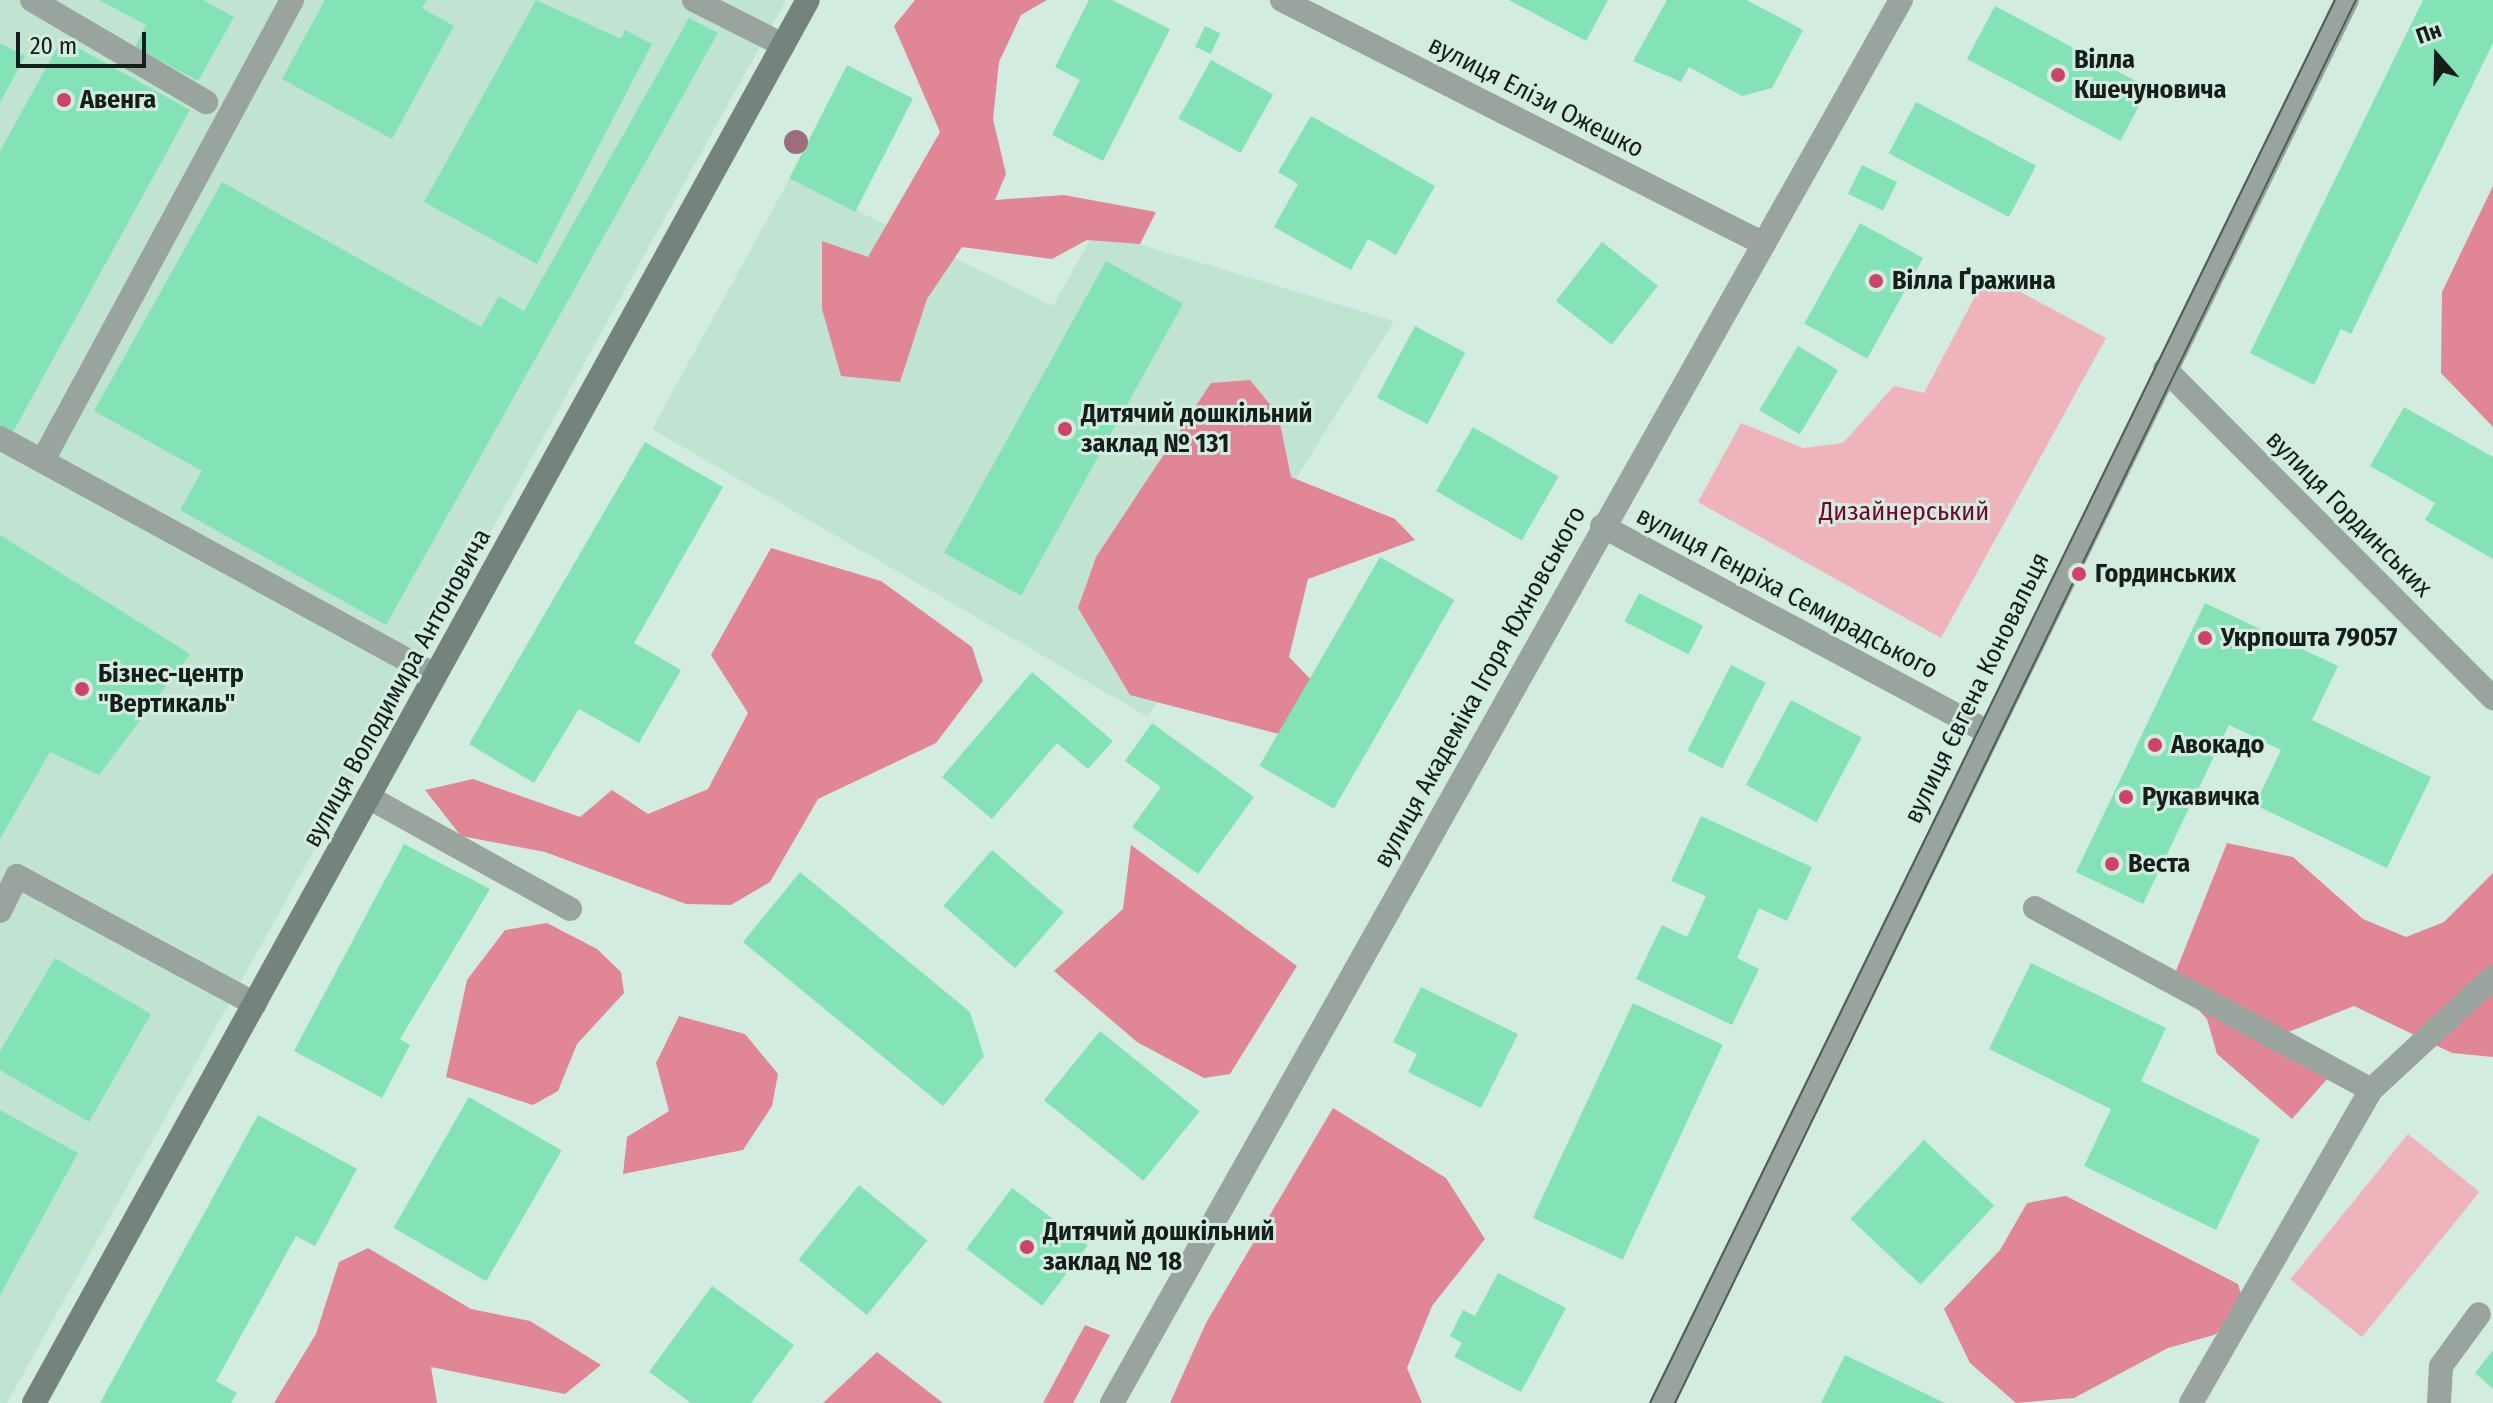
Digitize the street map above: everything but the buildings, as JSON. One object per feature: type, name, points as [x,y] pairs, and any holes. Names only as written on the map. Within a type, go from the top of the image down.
[{"type":"main road","name":"вулиця Володимира Антоновича","points":[[34,1403],[808,0]]},
{"type":"street","points":[[32,0],[206,102]]},
{"type":"street","points":[[43,460],[292,0]]},
{"type":"street","points":[[694,0],[783,45]]},
{"type":"street","name":"вулиця Елізи Ожешко","points":[[1282,0],[1764,244]]},
{"type":"street","name":"вулиця Академіка Ігоря Юхновського","points":[[1112,1403],[1602,526],[1901,0]]},
{"type":"street","name":"вулиця Євгена Коновальця","points":[[1662,1403],[2347,0]]},
{"type":"street","name":"вулиця Гординських","points":[[2165,369],[2493,698]]},
{"type":"street","points":[[0,438],[435,675]]},
{"type":"street","name":"вулиця Генріха Семирадського","points":[[1602,526],[1987,732]]},
{"type":"street","points":[[368,797],[570,909]]},
{"type":"street","points":[[0,911],[17,876],[255,1004]]},
{"type":"street","points":[[2035,908],[2371,1090]]},
{"type":"street","points":[[2191,1403],[2371,1090],[2493,977]]},
{"type":"street","points":[[2439,1403],[2441,1366],[2479,1314]]},
{"type":"shaded area","points":[[0,0],[786,0],[7,1403],[0,1403]]},
{"type":"shaded area","points":[[915,0],[1047,0],[1021,15],[999,62],[993,119],[1006,174],[995,200],[1064,195],[1156,212],[1140,244],[1087,240],[1052,259],[962,247],[927,299],[900,382],[841,376],[822,309],[822,241],[868,257],[940,132],[894,26]]},
{"type":"shaded area","points":[[790,178],[1053,306],[1095,231],[1394,321],[1148,717],[652,429]]},
{"type":"shaded area","points":[[2493,186],[2493,427],[2441,373],[2442,292]]},
{"type":"shaded area","points":[[1250,380],[1278,414],[1291,477],[1395,519],[1415,540],[1308,579],[1289,657],[1318,687],[1279,734],[1130,695],[1078,608],[1096,557],[1211,383]]},
{"type":"shaded area","points":[[771,548],[881,581],[972,647],[983,681],[936,743],[818,799],[770,882],[731,905],[686,904],[545,852],[461,836],[425,790],[473,779],[580,817],[612,790],[648,814],[708,789],[748,713],[711,655]]},
{"type":"shaded area","points":[[2227,843],[2293,857],[2363,919],[2406,937],[2444,922],[2493,873],[2493,1057],[2452,1053],[2354,1006],[2286,1033],[2328,1078],[2292,1119],[2217,1054],[2207,1019],[2172,981]]},
{"type":"shaded area","points":[[1131,845],[1297,966],[1230,1074],[1204,1078],[1137,1042],[1054,971],[1123,909]]},
{"type":"shaded area","points":[[547,923],[597,949],[621,972],[624,993],[577,1044],[558,1091],[533,1105],[446,1077],[467,980],[505,930]]},
{"type":"shaded area","points":[[679,1016],[745,1034],[778,1074],[772,1106],[743,1150],[623,1174],[627,1137],[669,1111],[656,1063]]},
{"type":"shaded area","points":[[1333,1108],[1446,1178],[1485,1239],[1432,1306],[1407,1368],[1422,1403],[1170,1403],[1206,1323]]},
{"type":"shaded area","points":[[2066,1196],[2238,1284],[2246,1311],[2214,1335],[2168,1348],[2074,1398],[2016,1403],[1970,1363],[1944,1309],[2000,1250],[2027,1203]]},
{"type":"shaded area","points":[[368,1248],[471,1309],[530,1321],[601,1365],[565,1394],[431,1367],[437,1403],[274,1403],[316,1334],[339,1262]]},
{"type":"shaded area","points":[[1085,1325],[1110,1335],[1073,1403],[1043,1403]]},
{"type":"shaded area","points":[[877,1352],[943,1403],[823,1403]]},
{"type":"green space","name":"Дизайнерський","points":[[1987,274],[2106,338],[1941,638],[1698,502],[1741,423],[1803,448],[1843,443],[1894,386],[1924,393]]},
{"type":"green space","points":[[2408,1134],[2479,1192],[2362,1337],[2290,1279]]},
{"type":"tram line","points":[[1650,1403],[2335,0]]},
{"type":"tram line","points":[[1675,1403],[2356,0]]},
{"type":"place","name":"Вілла Кшечуновича","points":[[2058,75]]},
{"type":"place","name":"Авенга","points":[[64,100]]},
{"type":"place","name":"Вілла Ґражина","points":[[1876,281]]},
{"type":"place","name":"Дитячий дошкільний заклад № 131","points":[[1065,429]]},
{"type":"place","name":"Гординських","points":[[2079,574]]},
{"type":"place","name":"Укрпошта 79057","points":[[2205,638]]},
{"type":"place","name":"Бізнес-центр \"Вертикаль\"","points":[[82,689]]},
{"type":"place","name":"Авокадо","points":[[2155,745]]},
{"type":"place","name":"Рукавичка","points":[[2126,797]]},
{"type":"place","name":"Веста","points":[[2112,864]]},
{"type":"place","name":"Дитячий дошкільний заклад № 18","points":[[1027,1247]]}]
